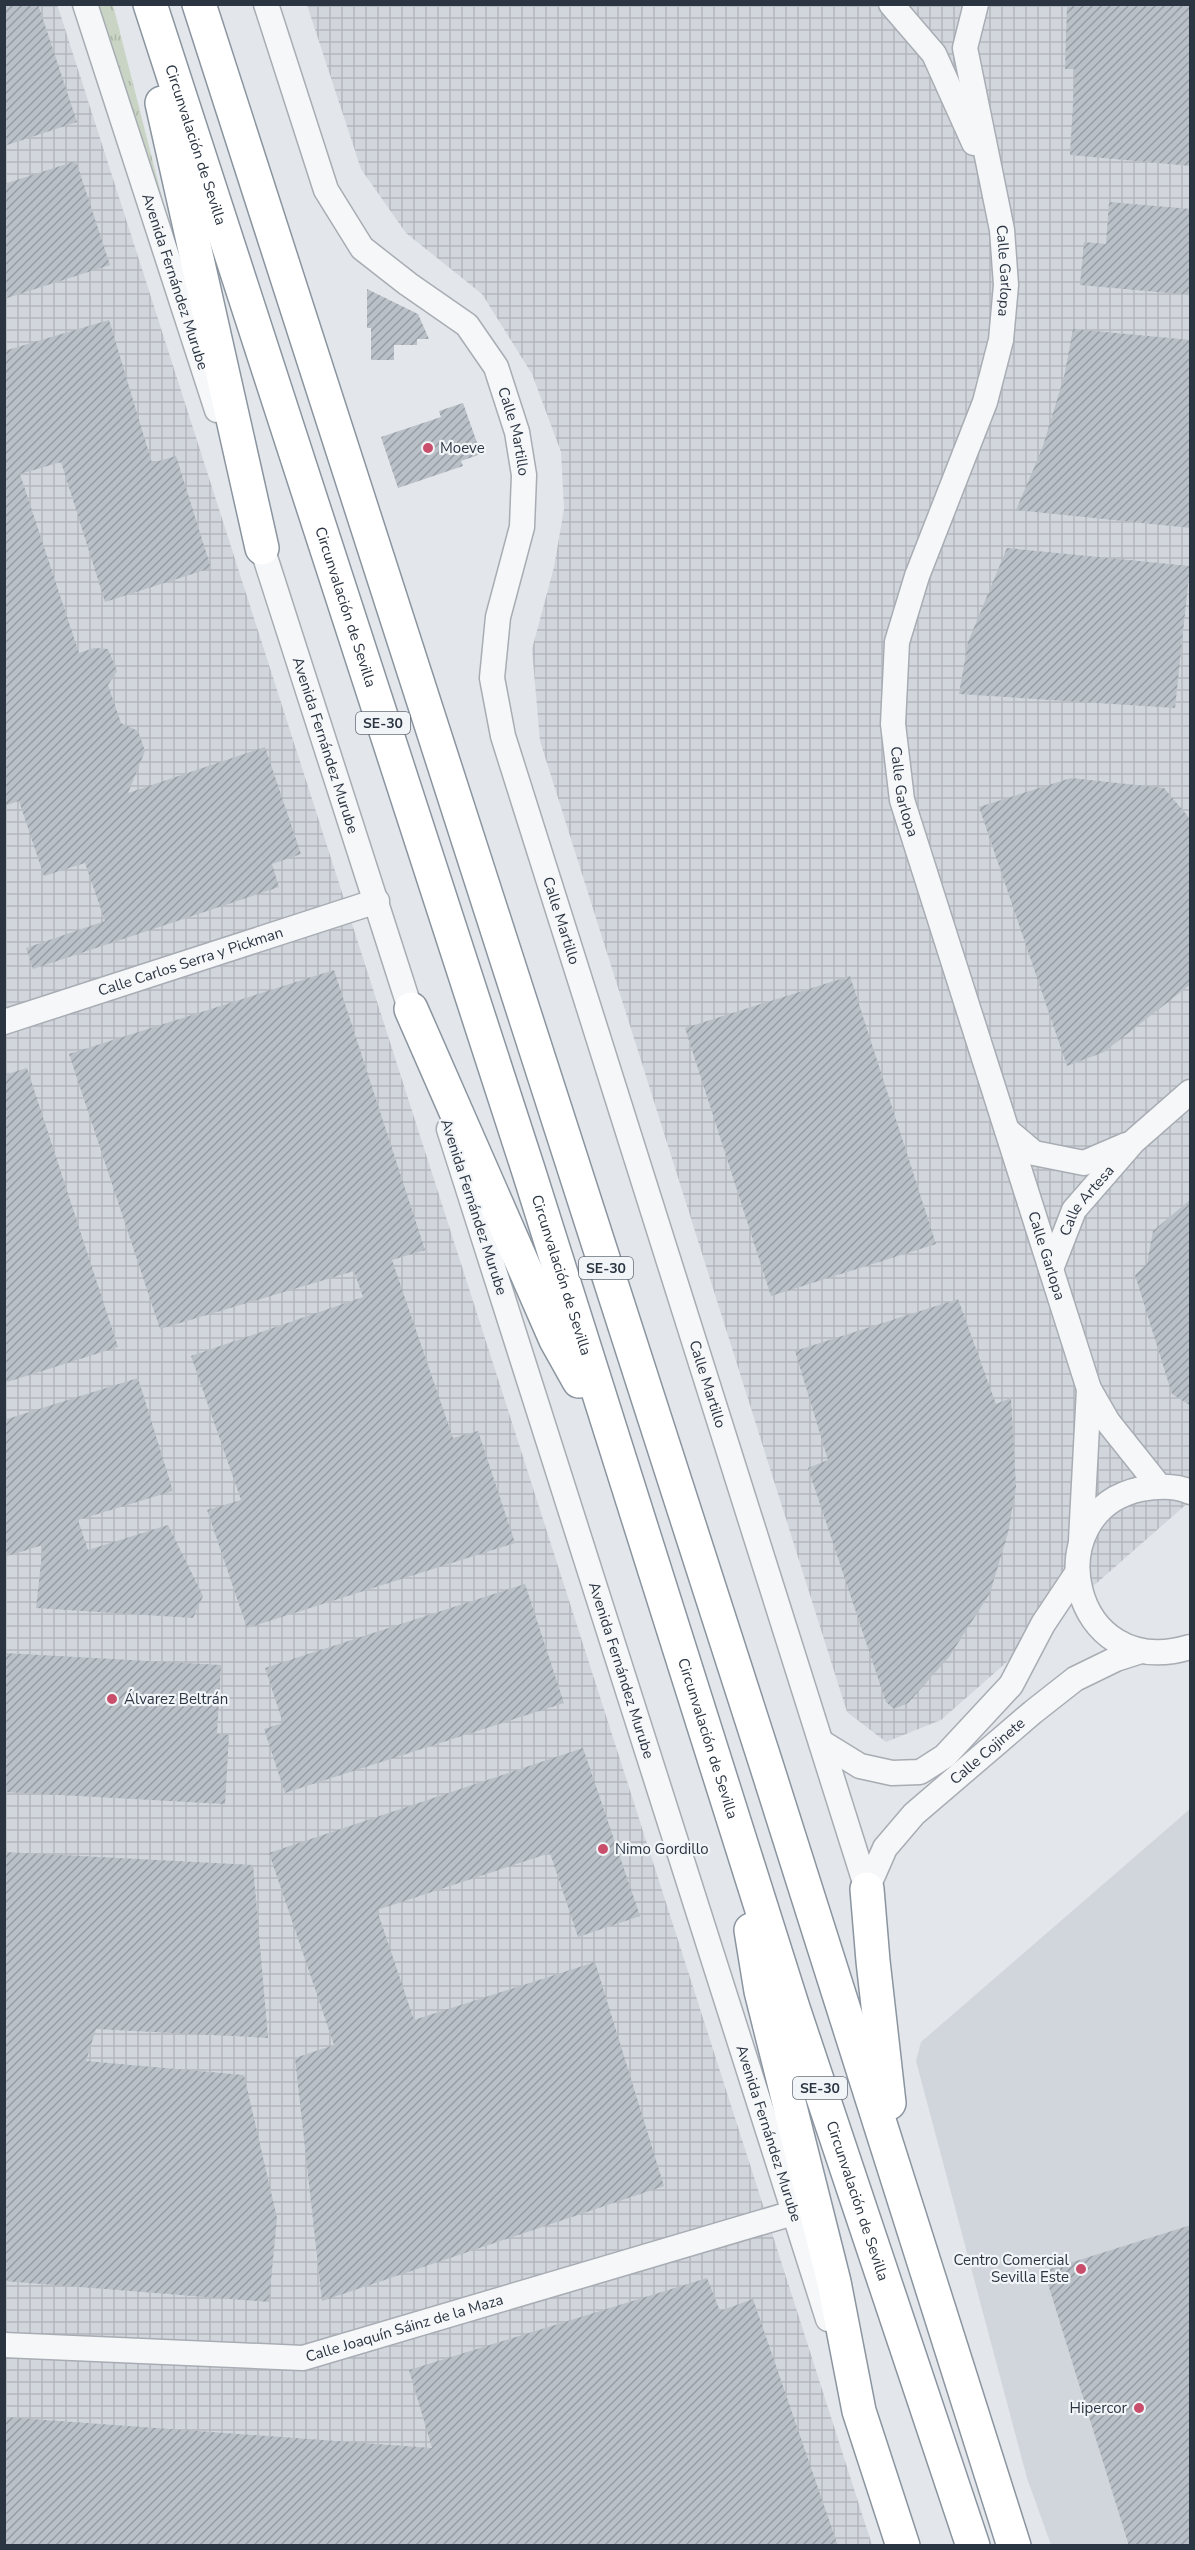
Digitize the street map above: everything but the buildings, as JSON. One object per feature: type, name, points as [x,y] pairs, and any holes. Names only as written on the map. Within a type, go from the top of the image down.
[{"type":"highway","points":[[140,4],[262,548]]},
{"type":"highway","name":"Circunvalación de Sevilla","points":[[150,4],[528,1169],[733,1821],[973,2546]]},
{"type":"highway","name":"SE-30","points":[[199,4],[898,2176],[1013,2541]]},
{"type":"highway","points":[[411,1009],[556,1340],[613,1443]]},
{"type":"highway","points":[[733,1821],[761,1991],[834,2282],[860,2411],[903,2546]]},
{"type":"highway","points":[[867,1889],[898,2176]]},
{"type":"street","name":"Avenida Fernández Murube","points":[[85,4],[377,901],[793,2213],[860,2411]]},
{"type":"street","name":"Calle Martillo","points":[[266,4],[326,190],[362,248],[467,326],[496,366],[517,432],[524,475],[522,527],[498,618],[492,678],[503,736],[867,1889]]},
{"type":"street","name":"Calle Garlopa","points":[[891,4],[934,54],[993,184]]},
{"type":"street","name":"Calle Garlopa","points":[[976,4],[965,48],[1002,231],[1006,285],[1001,340],[985,402],[917,576],[897,642],[892,724],[902,800],[1089,1389],[1108,1422],[1159,1486]]},
{"type":"street","name":"Calle Carlos Serra y Pickman","points":[[4,1022],[377,901]]},
{"type":"street","name":"Calle Artesa","points":[[1051,1269],[1074,1210],[1134,1141],[1191,1092]]},
{"type":"street","name":"Calle Artesa","points":[[1006,1129],[1034,1153],[1084,1163],[1134,1141]]},
{"type":"street","name":"Calle Garlopa","points":[[1077,1574],[1089,1389]]},
{"type":"street","points":[[1080,1545],[1094,1519],[1115,1499],[1131,1492],[1159,1486],[1190,1491]]},
{"type":"street","name":"Calle Cojinete","points":[[821,1742],[860,1766],[892,1773],[920,1772],[945,1756],[1011,1685],[1043,1624],[1077,1574]]},
{"type":"street","points":[[1077,1574],[1083,1602],[1093,1620],[1114,1640],[1141,1652],[1184,1654]]},
{"type":"street","name":"Calle Cojinete","points":[[867,1889],[885,1848],[914,1814],[1075,1679],[1116,1659],[1141,1652]]},
{"type":"street","name":"Calle Joaquín Sáinz de la Maza","points":[[4,2345],[303,2358],[793,2213]]},
{"type":"shaded area","points":[[57,4],[872,2545],[5,2546],[4,5]]},
{"type":"shaded area","points":[[307,5],[1190,5],[1190,1501],[941,1720],[886,1742],[847,1712],[540,741],[532,649],[554,567],[564,509],[561,452],[532,374],[482,294],[406,233],[361,169]]},
{"type":"shaded area","name":"Centro Comercial Sevilla Este","points":[[1190,1809],[1190,2545],[1051,2545],[1027,2478],[916,2061],[921,2042]]},
{"type":"green space","points":[[99,5],[113,5],[169,225]]},
{"type":"place","name":"Moeve","points":[[428,448]]},
{"type":"place","name":"Álvarez Beltrán","points":[[112,1699]]},
{"type":"place","name":"Nimo Gordillo","points":[[603,1849]]},
{"type":"place","name":"Centro Comercial Sevilla Este","points":[[1081,2269]]},
{"type":"place","name":"Hipercor","points":[[1139,2408]]}]
